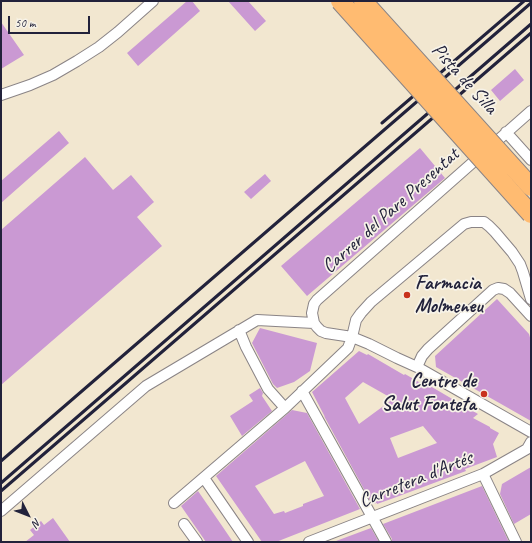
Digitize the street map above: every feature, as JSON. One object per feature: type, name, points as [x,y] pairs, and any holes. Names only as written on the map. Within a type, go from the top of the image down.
[{"type":"highway","points":[[340,1],[531,214]]},
{"type":"highway","name":"Pista de Silla","points":[[363,1],[531,187]]},
{"type":"street","points":[[1,95],[42,80],[77,62],[118,32],[153,1]]},
{"type":"street","name":"Carrer del Pare Presentat","points":[[314,323],[312,313],[314,304],[317,300],[531,111]]},
{"type":"street","points":[[506,132],[531,160]]},
{"type":"street","points":[[174,503],[285,408],[348,348],[356,320],[360,313],[371,302],[464,224],[471,222],[484,222],[490,226],[517,258],[531,299]]},
{"type":"street","points":[[417,367],[422,356],[428,349],[493,290],[498,288],[504,289],[510,293],[531,316]]},
{"type":"street","points":[[1,511],[146,386],[257,320],[314,323],[326,333],[352,337],[417,367],[531,432]]},
{"type":"street","points":[[239,330],[246,347],[268,389],[285,408]]},
{"type":"street","points":[[302,391],[386,542]]},
{"type":"street","name":"Carretera d'Artés","points":[[309,542],[483,474],[527,449],[531,442]]},
{"type":"street","points":[[483,474],[516,542]]},
{"type":"street","points":[[204,478],[248,542]]},
{"type":"street","points":[[184,524],[197,542]]},
{"type":"building","points":[[187,1],[192,1],[200,11],[138,66],[127,53]]},
{"type":"building","points":[[228,1],[248,1],[266,21],[255,31]]},
{"type":"building","points":[[1,22],[24,55],[1,69]]},
{"type":"building","points":[[515,69],[524,80],[500,101],[491,90]]},
{"type":"building","points":[[59,131],[69,143],[1,203],[1,181]]},
{"type":"building","points":[[420,148],[445,178],[307,296],[281,266]]},
{"type":"building","points":[[85,157],[113,190],[131,175],[154,202],[137,217],[162,246],[1,385],[1,230]]},
{"type":"building","points":[[265,174],[271,181],[251,199],[244,192]]},
{"type":"building","points":[[497,299],[529,334],[531,341],[531,421],[436,367],[435,356]]},
{"type":"building","points":[[260,328],[317,343],[310,371],[294,382],[277,388],[273,384],[252,343]]},
{"type":"building","points":[[359,351],[367,355],[368,354],[404,375],[405,374],[424,385],[425,383],[478,414],[473,418],[499,433],[493,444],[497,457],[465,469],[466,471],[377,504],[372,504],[312,392]],"holes":[[[363,382],[393,399],[359,424],[345,398]],[[423,426],[437,443],[398,458],[390,438]]]},
{"type":"building","points":[[260,388],[263,393],[262,396],[272,411],[242,436],[230,416],[253,401],[249,395]]},
{"type":"building","points":[[292,410],[307,413],[360,509],[276,542],[262,542],[216,476]],"holes":[[[305,461],[324,496],[285,513],[284,511],[274,514],[255,486]]]},
{"type":"building","points":[[531,467],[531,514],[514,524],[500,494],[502,484]]},
{"type":"building","points":[[482,486],[509,542],[392,542],[392,539],[383,524]]},
{"type":"building","points":[[198,491],[233,542],[206,542],[181,506]]},
{"type":"building","points":[[53,518],[70,542],[25,542],[34,535],[30,530],[41,521],[44,525]]},
{"type":"building","points":[[371,528],[379,542],[336,542],[336,541]]},
{"type":"railway","points":[[382,123],[524,1]]},
{"type":"railway","points":[[1,461],[531,3]]},
{"type":"railway","points":[[1,483],[531,24]]},
{"type":"railway","points":[[1,491],[531,33]]},
{"type":"place","name":"Farmacia Molmeneu","points":[[407,295]]},
{"type":"place","name":"Centre de Salut Fonteta","points":[[484,394]]}]
